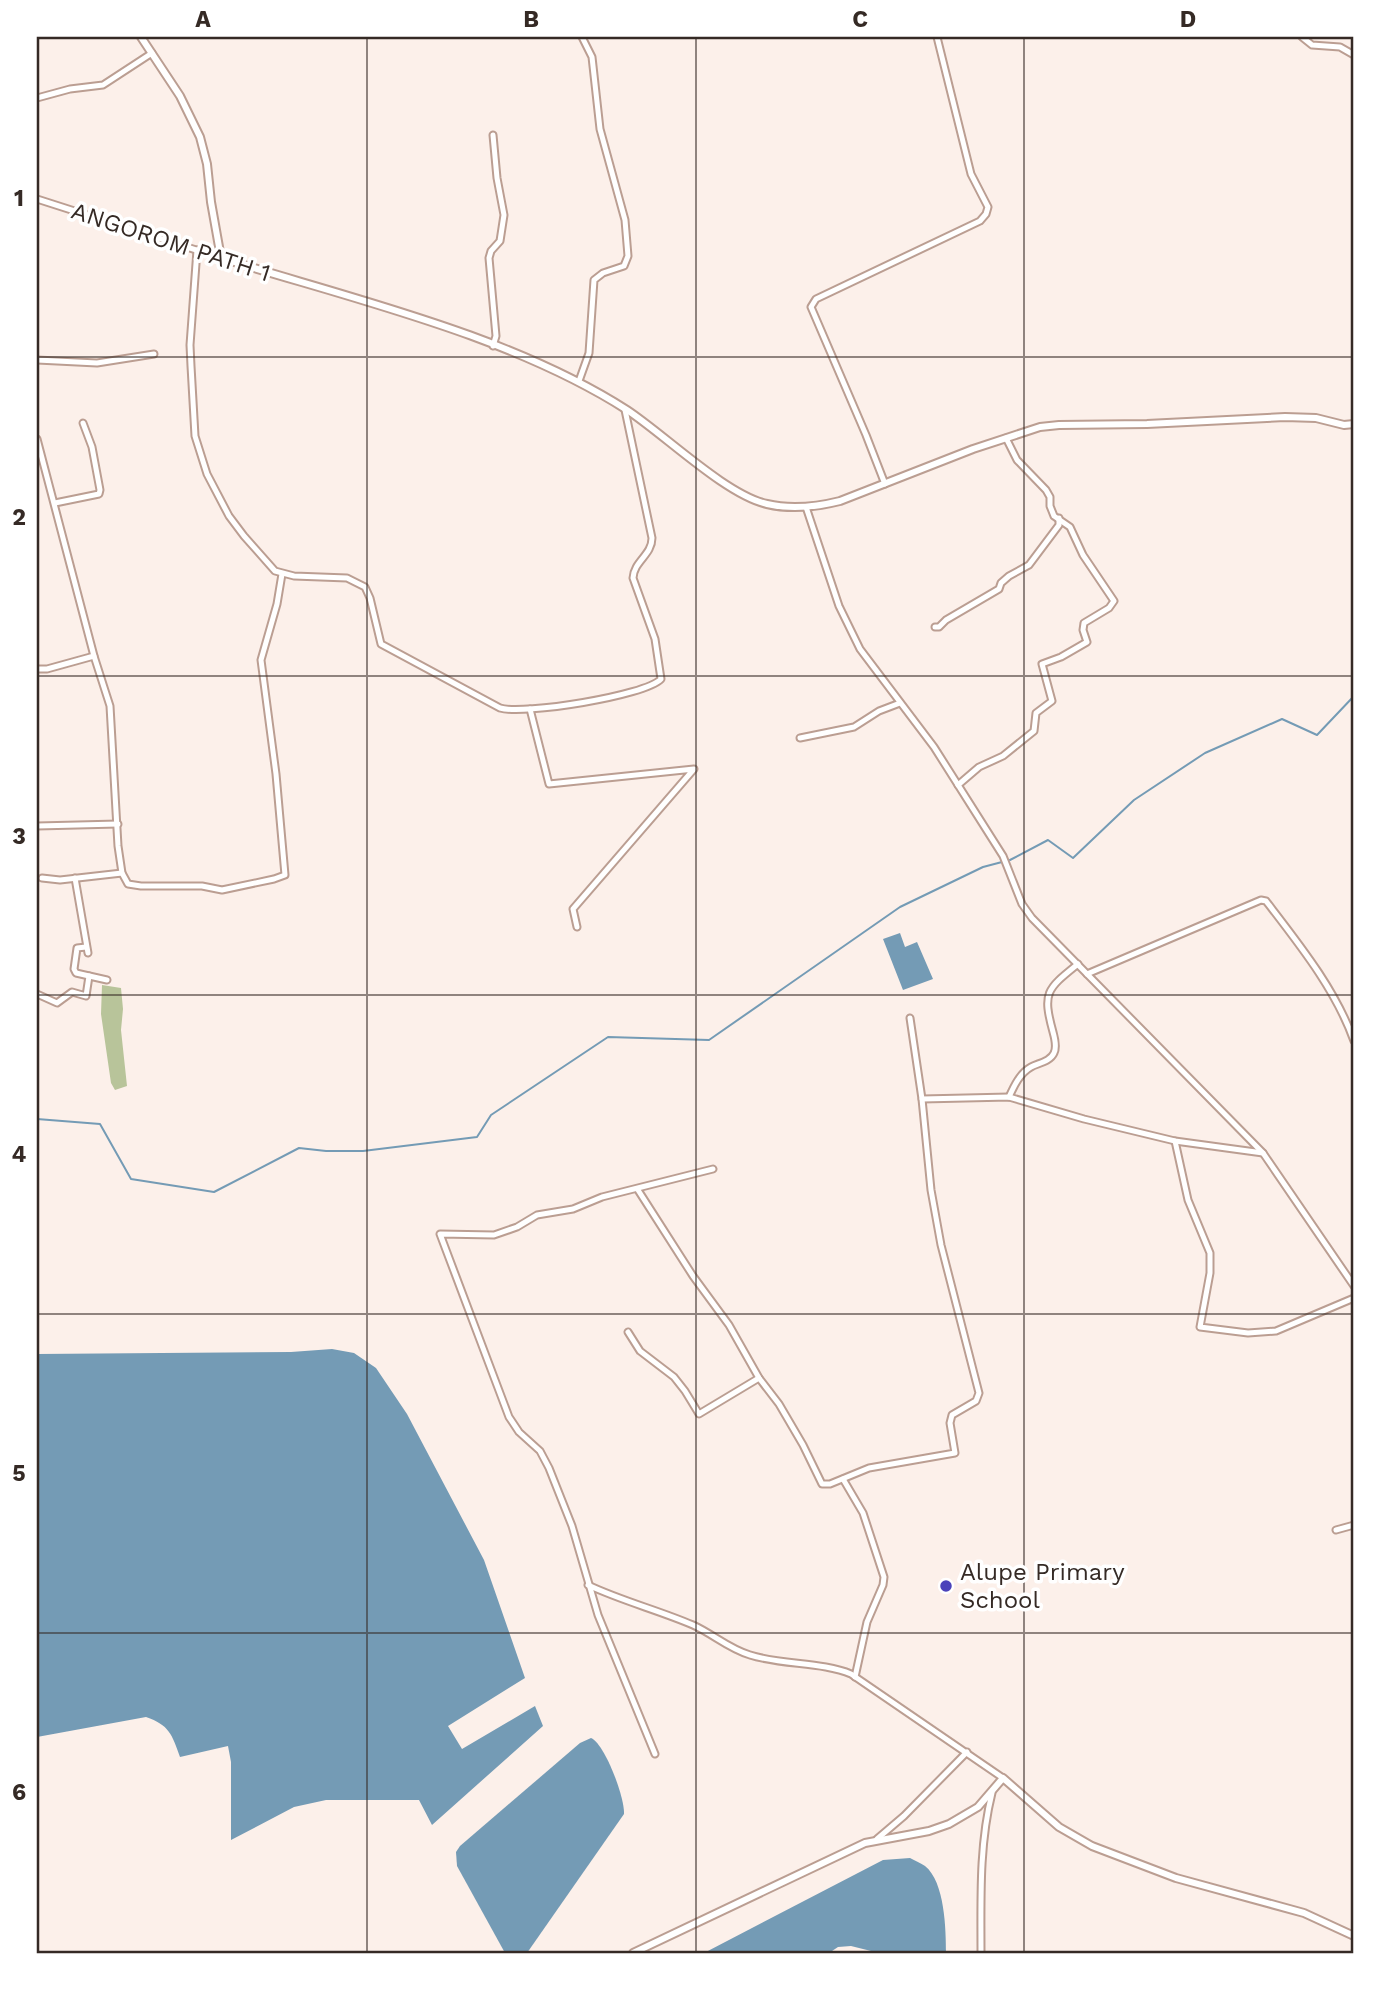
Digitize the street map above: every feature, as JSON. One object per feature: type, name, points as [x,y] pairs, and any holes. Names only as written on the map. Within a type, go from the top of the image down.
[{"type":"street","points":[[141,37],[180,96],[200,137],[207,163],[221,258]]},
{"type":"street","points":[[579,381],[589,353],[594,280],[603,273],[624,265],[628,256],[625,220],[600,128],[592,57],[582,37]]},
{"type":"street","points":[[885,484],[811,307],[816,299],[980,221],[986,214],[988,207],[971,174],[937,37]]},
{"type":"street","points":[[1302,37],[1312,45],[1340,47],[1354,55]]},
{"type":"street","points":[[37,98],[74,88],[98,87],[152,53]]},
{"type":"street","points":[[493,135],[504,215],[500,241],[491,251],[489,258],[496,336],[493,346]]},
{"type":"street","name":"ANGOROM PATH 1","points":[[37,199],[439,325],[579,381],[751,498],[784,507],[806,507],[841,501],[1040,427],[1285,417],[1316,418],[1354,425]]},
{"type":"street","points":[[197,250],[190,345],[197,445],[206,474],[229,516],[271,567],[282,574],[338,577],[358,582],[365,587],[368,594],[381,644],[500,708],[530,709],[618,695],[654,684],[661,679],[655,639],[633,578],[634,570],[650,548],[652,538],[625,410]]},
{"type":"street","points":[[37,360],[97,363],[154,354]]},
{"type":"street","points":[[55,503],[99,494],[92,447],[83,423]]},
{"type":"street","points":[[958,785],[979,768],[1003,756],[1034,731],[1036,713],[1052,701],[1042,664],[1087,642],[1083,623],[1109,608],[1114,601],[1083,555],[1070,527],[1054,516],[1046,490],[1017,460],[1006,438]]},
{"type":"street","points":[[37,439],[94,647],[94,656],[110,706],[118,846],[122,873],[128,884],[189,885],[222,890],[285,875],[276,775],[261,660],[277,604],[282,574]]},
{"type":"street","points":[[806,507],[839,606],[856,641],[934,747],[1003,856],[1022,904],[1032,918],[1263,1153],[1354,1286]]},
{"type":"street","points":[[935,626],[939,627],[946,620],[974,606],[999,589],[1009,576],[1030,565],[1059,525],[1059,518]]},
{"type":"street","points":[[37,669],[47,669],[94,656]]},
{"type":"street","points":[[800,738],[854,727],[879,711],[901,702]]},
{"type":"street","points":[[530,709],[549,785],[694,769],[573,909],[577,927]]},
{"type":"street","points":[[37,826],[118,824]]},
{"type":"street","points":[[41,878],[60,880],[122,873]]},
{"type":"street","points":[[75,878],[87,950],[77,948],[74,969],[76,973],[107,980]]},
{"type":"street","points":[[1087,974],[1261,900],[1266,901],[1341,1008],[1354,1041]]},
{"type":"street","points":[[1009,1097],[1020,1076],[1054,1053],[1055,1044],[1048,1010],[1049,992],[1053,985],[1078,964]]},
{"type":"street","points":[[37,994],[57,1003],[72,992],[86,996],[89,976]]},
{"type":"street","points":[[638,1189],[792,1425],[819,1481],[825,1485],[869,1468],[955,1452],[950,1423],[952,1415],[979,1397],[941,1245],[931,1190],[911,1017]]},
{"type":"street","points":[[922,1099],[1009,1097],[1175,1141],[1263,1153]]},
{"type":"street","points":[[1175,1141],[1188,1200],[1210,1253],[1210,1273],[1200,1327],[1248,1333],[1276,1331],[1354,1298]]},
{"type":"street","points":[[655,1754],[588,1585],[572,1526],[550,1468],[540,1451],[519,1432],[509,1417],[440,1234],[494,1235],[517,1227],[537,1215],[573,1209],[601,1197],[713,1169]]},
{"type":"street","points":[[628,1332],[640,1351],[674,1377],[699,1415],[759,1378]]},
{"type":"street","points":[[843,1479],[863,1513],[884,1577],[867,1622],[855,1677]]},
{"type":"street","points":[[1336,1531],[1354,1525]]},
{"type":"street","points":[[588,1585],[616,1598],[695,1626],[737,1651],[782,1663],[840,1671],[855,1677],[1003,1778],[1059,1828],[1092,1846],[1176,1878],[1304,1913],[1354,1936]]},
{"type":"street","points":[[877,1839],[904,1816],[967,1752]]},
{"type":"street","points":[[633,1953],[848,1849],[877,1839],[909,1836],[949,1824],[978,1807],[1003,1778]]},
{"type":"street","points":[[981,1953],[984,1830],[992,1793]]},
{"type":"green space","points":[[102,985],[121,988],[121,1030],[127,1086],[115,1090],[111,1083],[101,1014]]},
{"type":"water","points":[[900,933],[905,947],[917,942],[933,979],[903,990],[883,939]]},
{"type":"water","points":[[332,1349],[354,1353],[376,1368],[407,1414],[484,1560],[525,1678],[448,1726],[462,1749],[535,1706],[543,1726],[432,1825],[419,1800],[326,1800],[294,1807],[231,1840],[231,1762],[228,1746],[180,1757],[169,1731],[160,1723],[146,1717],[37,1737],[37,1354],[291,1352]]},
{"type":"water","points":[[591,1738],[602,1750],[613,1772],[624,1814],[527,1953],[505,1953],[457,1866],[456,1852],[580,1743]]},
{"type":"water","points":[[910,1858],[925,1866],[937,1883],[943,1907],[946,1953],[879,1953],[851,1946],[838,1947],[829,1953],[704,1953],[883,1860]]},
{"type":"waterway","points":[[1010,860],[1048,840],[1073,858],[1134,800],[1205,753],[1282,719],[1317,735],[1354,696]]},
{"type":"waterway","points":[[37,1119],[100,1124],[131,1179],[214,1192],[299,1148],[363,1151],[477,1137],[491,1115],[608,1037],[709,1040],[900,907],[983,867],[1002,862]]},
{"type":"place","name":"Alupe Primary School","points":[[946,1586]]}]
